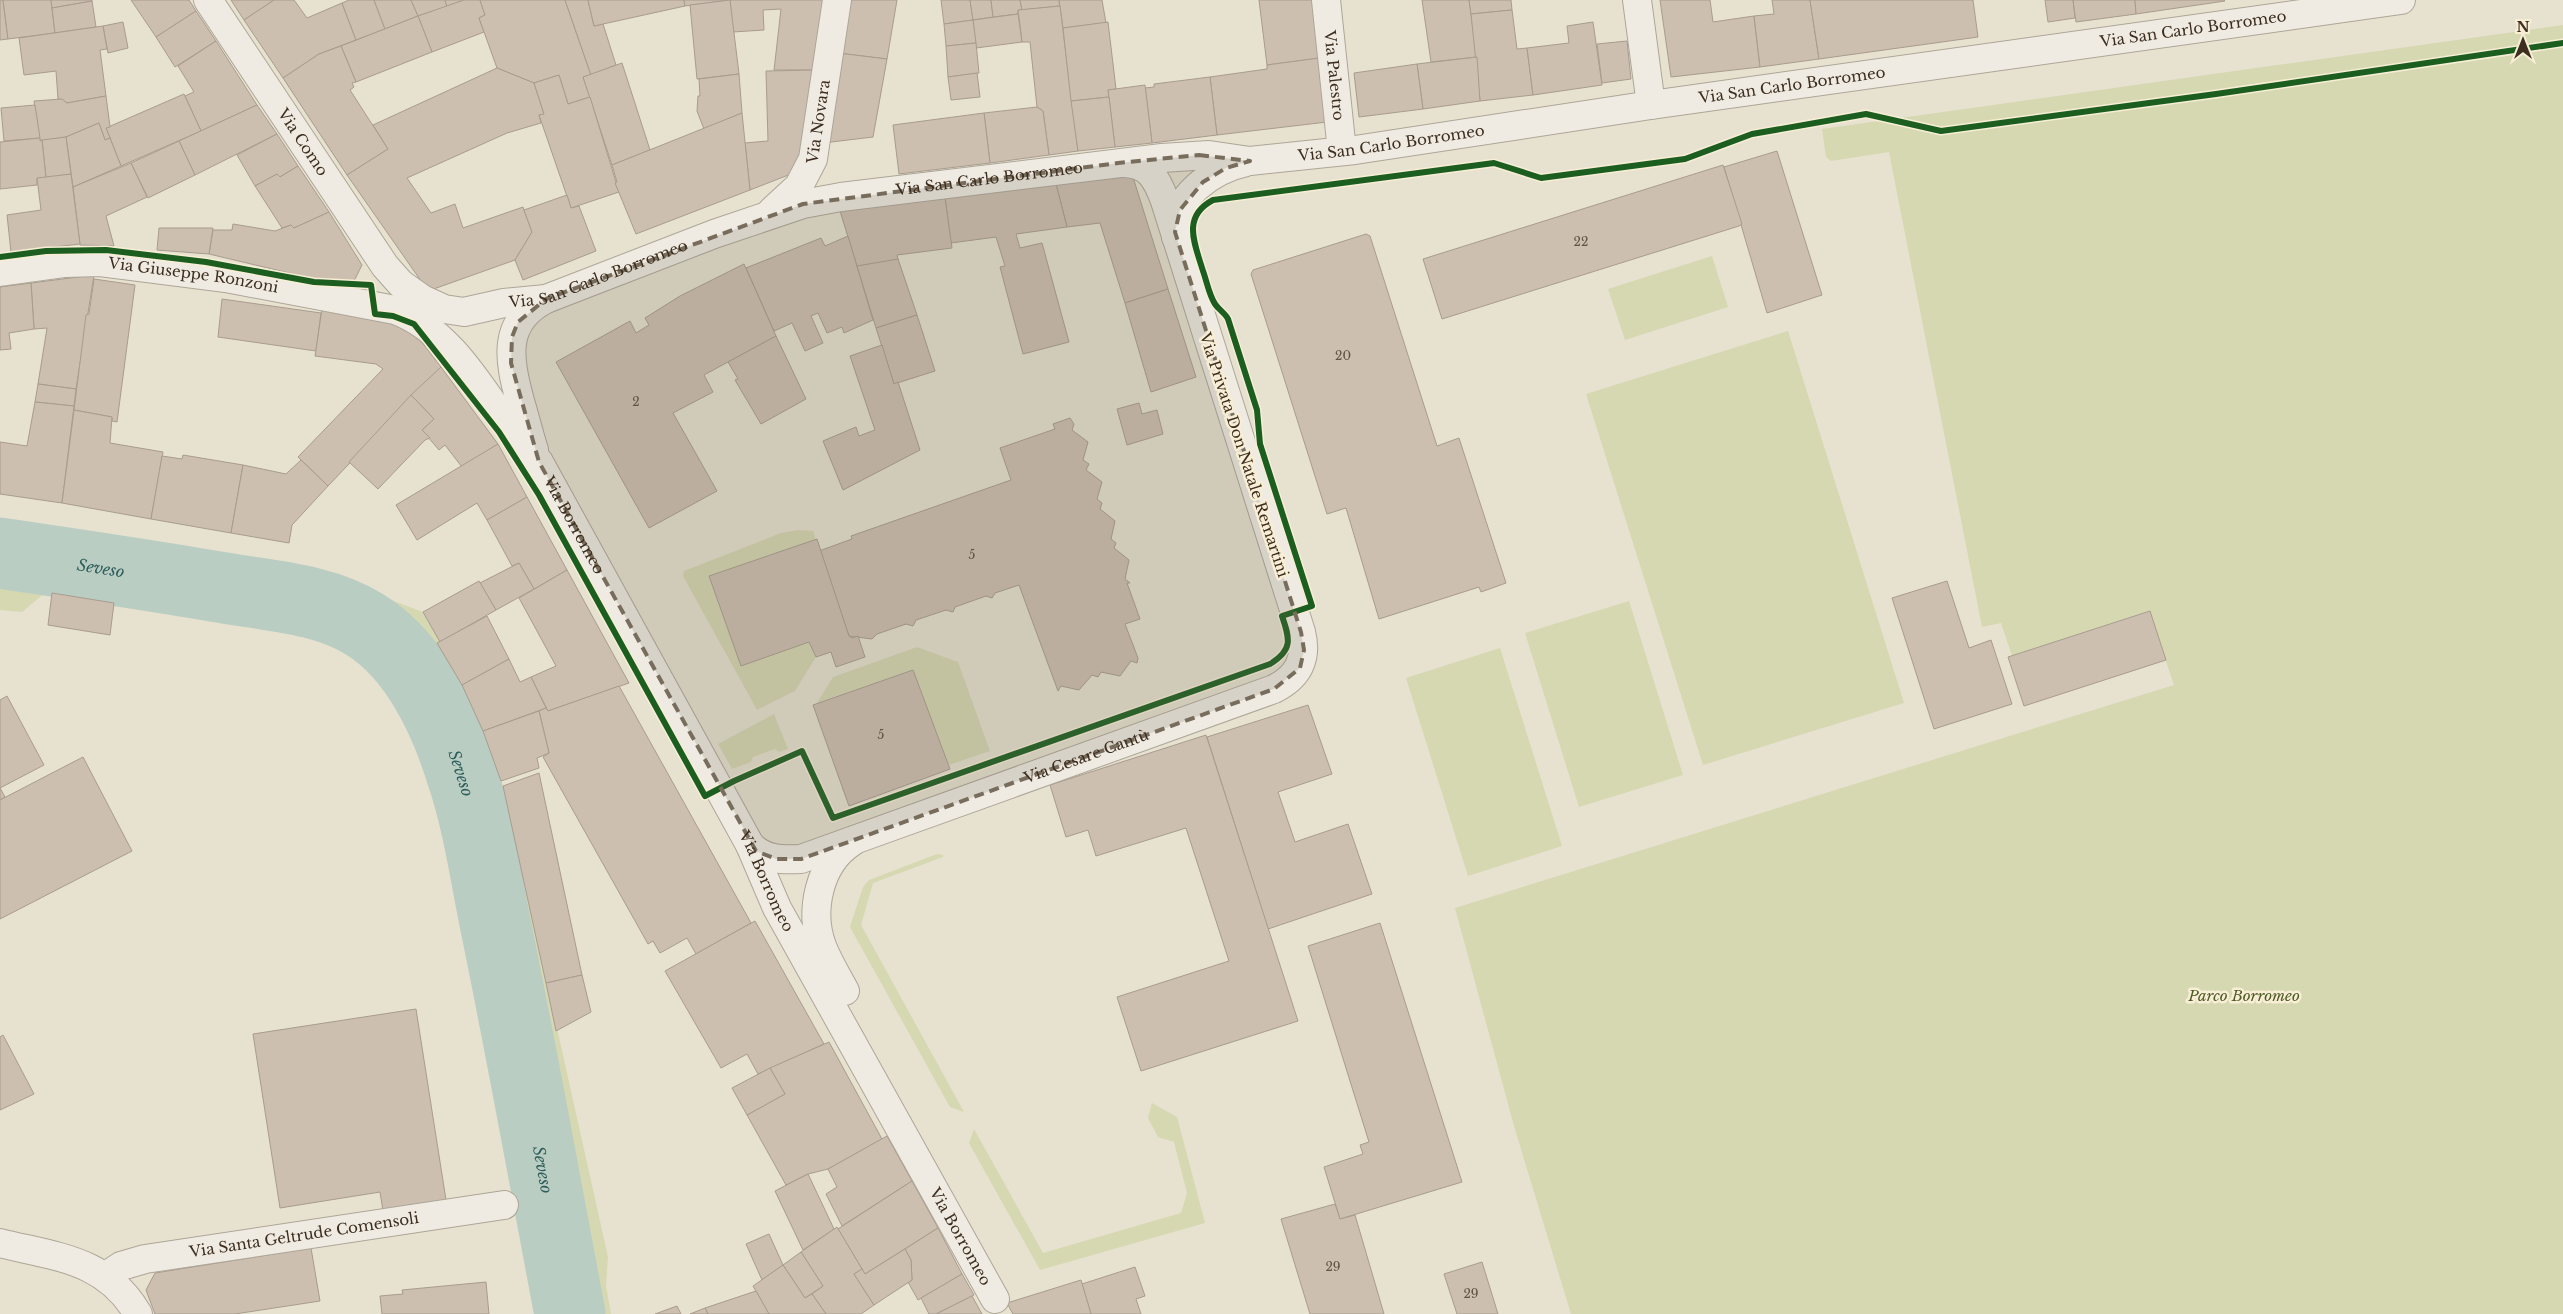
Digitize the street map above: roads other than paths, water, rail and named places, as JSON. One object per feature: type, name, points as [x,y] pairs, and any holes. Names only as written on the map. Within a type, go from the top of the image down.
[{"type":"street","name":"Via Como","points":[[208,0],[366,241],[401,284]]},
{"type":"street","name":"Via Novara","points":[[756,220],[791,195],[805,177],[813,159],[837,0]]},
{"type":"street","name":"Via Palestro","points":[[1326,0],[1342,151]]},
{"type":"street","points":[[1637,0],[1651,105]]},
{"type":"street","name":"Via San Carlo Borromeo","points":[[401,284],[422,299],[454,311],[473,311],[504,303],[546,299],[756,220],[803,204],[841,197],[1118,162],[1199,155],[1250,161],[1342,151],[1651,105],[2401,0]]},
{"type":"street","name":"Via Privata Don Natale Remartini","points":[[1176,242],[1175,232],[1180,210],[1194,191],[1212,174],[1250,161]]},
{"type":"street","name":"Via Privata Don Natale Remartini","points":[[1118,162],[1142,166],[1154,175],[1165,201],[1176,242],[1301,632],[1304,650],[1300,668]]},
{"type":"street","name":"Via Giuseppe Ronzoni","points":[[0,272],[65,263],[100,262],[226,278],[385,307]]},
{"type":"street","name":"Via Borromeo","points":[[539,462],[515,380],[511,349],[512,337],[518,322],[530,309],[546,299]]},
{"type":"street","name":"Via Borromeo","points":[[385,307],[416,319],[439,337],[465,364],[517,437],[539,462],[750,845],[777,908],[998,1306]]},
{"type":"street","name":"Via Cesare Cantù","points":[[750,845],[764,856],[776,859],[801,859],[1274,689],[1290,680],[1300,668]]},
{"type":"street","name":"Via Cesare Cantù","points":[[821,884],[839,852],[864,836]]},
{"type":"street","name":"Via Borromeo","points":[[821,884],[816,913],[817,929],[828,961],[978,1234],[988,1261],[992,1294],[998,1306]]},
{"type":"street","name":"Via Santa Geltrude Comensoli","points":[[106,1276],[121,1266],[144,1259],[504,1205]]},
{"type":"street","points":[[0,1243],[76,1262],[106,1276],[123,1291],[138,1314]]},
{"type":"waterway","name":"Seveso","points":[[0,553],[279,596],[315,604],[332,609],[364,624],[382,637],[413,671],[426,690],[447,733],[473,813],[516,1027],[570,1314]]},
{"type":"park label","name":"Parco Borromeo","points":[[2244,996]]}]
